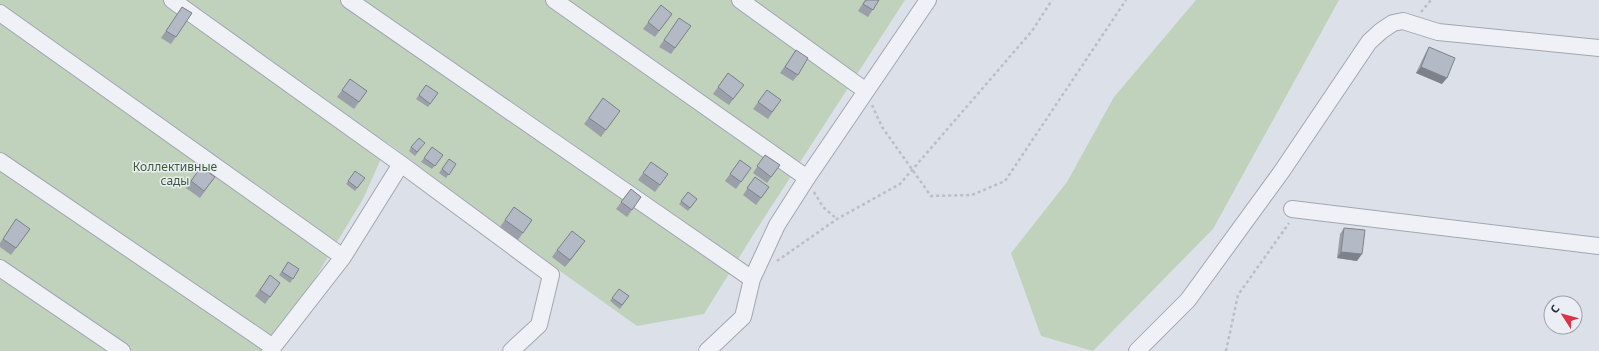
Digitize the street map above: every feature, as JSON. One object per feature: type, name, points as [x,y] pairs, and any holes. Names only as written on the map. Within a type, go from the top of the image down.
[{"type":"street","points":[[172,0],[401,164],[551,276],[539,325],[511,351]]},
{"type":"street","points":[[349,0],[752,279]]},
{"type":"street","points":[[554,0],[807,178]]},
{"type":"street","points":[[740,0],[866,90]]},
{"type":"street","points":[[707,351],[743,317],[752,279],[777,225],[927,0]]},
{"type":"street","points":[[0,13],[343,257]]},
{"type":"street","points":[[1137,351],[1188,300],[1282,171],[1369,42],[1393,23],[1403,21],[1438,32],[1599,48]]},
{"type":"street","points":[[0,161],[271,349],[343,257],[401,164]]},
{"type":"street","points":[[1292,209],[1599,246]]},
{"type":"street","points":[[0,268],[122,351]]},
{"type":"path","points":[[771,265],[837,219],[900,184],[1032,32],[1052,0]]},
{"type":"path","points":[[866,90],[882,127],[931,196],[972,195],[1005,182],[1126,0]]},
{"type":"path","points":[[807,178],[823,207],[837,219]]},
{"type":"path","points":[[1226,351],[1238,295],[1293,217],[1292,209]]},
{"type":"green space","name":"Коллективные сады","points":[[0,0],[905,0],[753,235],[704,314],[637,326],[525,246],[388,143],[363,199],[305,295],[276,351],[0,351]]},
{"type":"green space","points":[[1196,0],[1339,0],[1213,229],[1093,351],[1041,336],[1011,253],[1067,182],[1114,97]]},
{"type":"building","points":[[866,0],[879,0],[873,10],[863,4]]},
{"type":"building","points":[[661,5],[672,14],[659,31],[648,22]]},
{"type":"building","points":[[182,7],[192,13],[176,37],[166,31]]},
{"type":"building","points":[[679,18],[691,26],[675,48],[664,40]]},
{"type":"building","points":[[1429,47],[1455,58],[1447,78],[1421,67]]},
{"type":"building","points":[[796,50],[808,58],[798,75],[785,67]]},
{"type":"building","points":[[728,73],[744,85],[733,99],[718,87]]},
{"type":"building","points":[[350,79],[367,91],[359,102],[342,90]]},
{"type":"building","points":[[426,85],[438,93],[430,104],[419,95]]},
{"type":"building","points":[[767,90],[781,100],[772,112],[758,102]]},
{"type":"building","points":[[603,98],[620,111],[606,130],[589,118]]},
{"type":"building","points":[[419,138],[425,143],[417,152],[411,147]]},
{"type":"building","points":[[432,147],[443,155],[435,166],[424,158]]},
{"type":"building","points":[[765,155],[780,165],[771,177],[757,166]]},
{"type":"building","points":[[449,159],[456,164],[449,175],[442,169]]},
{"type":"building","points":[[740,160],[751,168],[741,182],[730,174]]},
{"type":"building","points":[[651,162],[668,174],[660,185],[643,173]]},
{"type":"building","points":[[201,167],[215,177],[204,191],[191,181]]},
{"type":"building","points":[[355,171],[365,178],[357,188],[348,181]]},
{"type":"building","points":[[755,177],[769,187],[761,198],[747,188]]},
{"type":"building","points":[[631,189],[641,197],[632,210],[621,202]]},
{"type":"building","points":[[688,192],[697,199],[690,208],[681,201]]},
{"type":"building","points":[[514,207],[532,220],[523,233],[505,220]]},
{"type":"building","points":[[16,219],[30,229],[16,248],[3,239]]},
{"type":"building","points":[[1344,228],[1365,230],[1362,254],[1341,252]]},
{"type":"building","points":[[572,231],[585,241],[570,260],[557,250]]},
{"type":"building","points":[[288,262],[299,269],[293,279],[282,272]]},
{"type":"building","points":[[270,275],[280,283],[270,297],[260,290]]},
{"type":"building","points":[[619,289],[629,296],[622,305],[612,298]]}]
